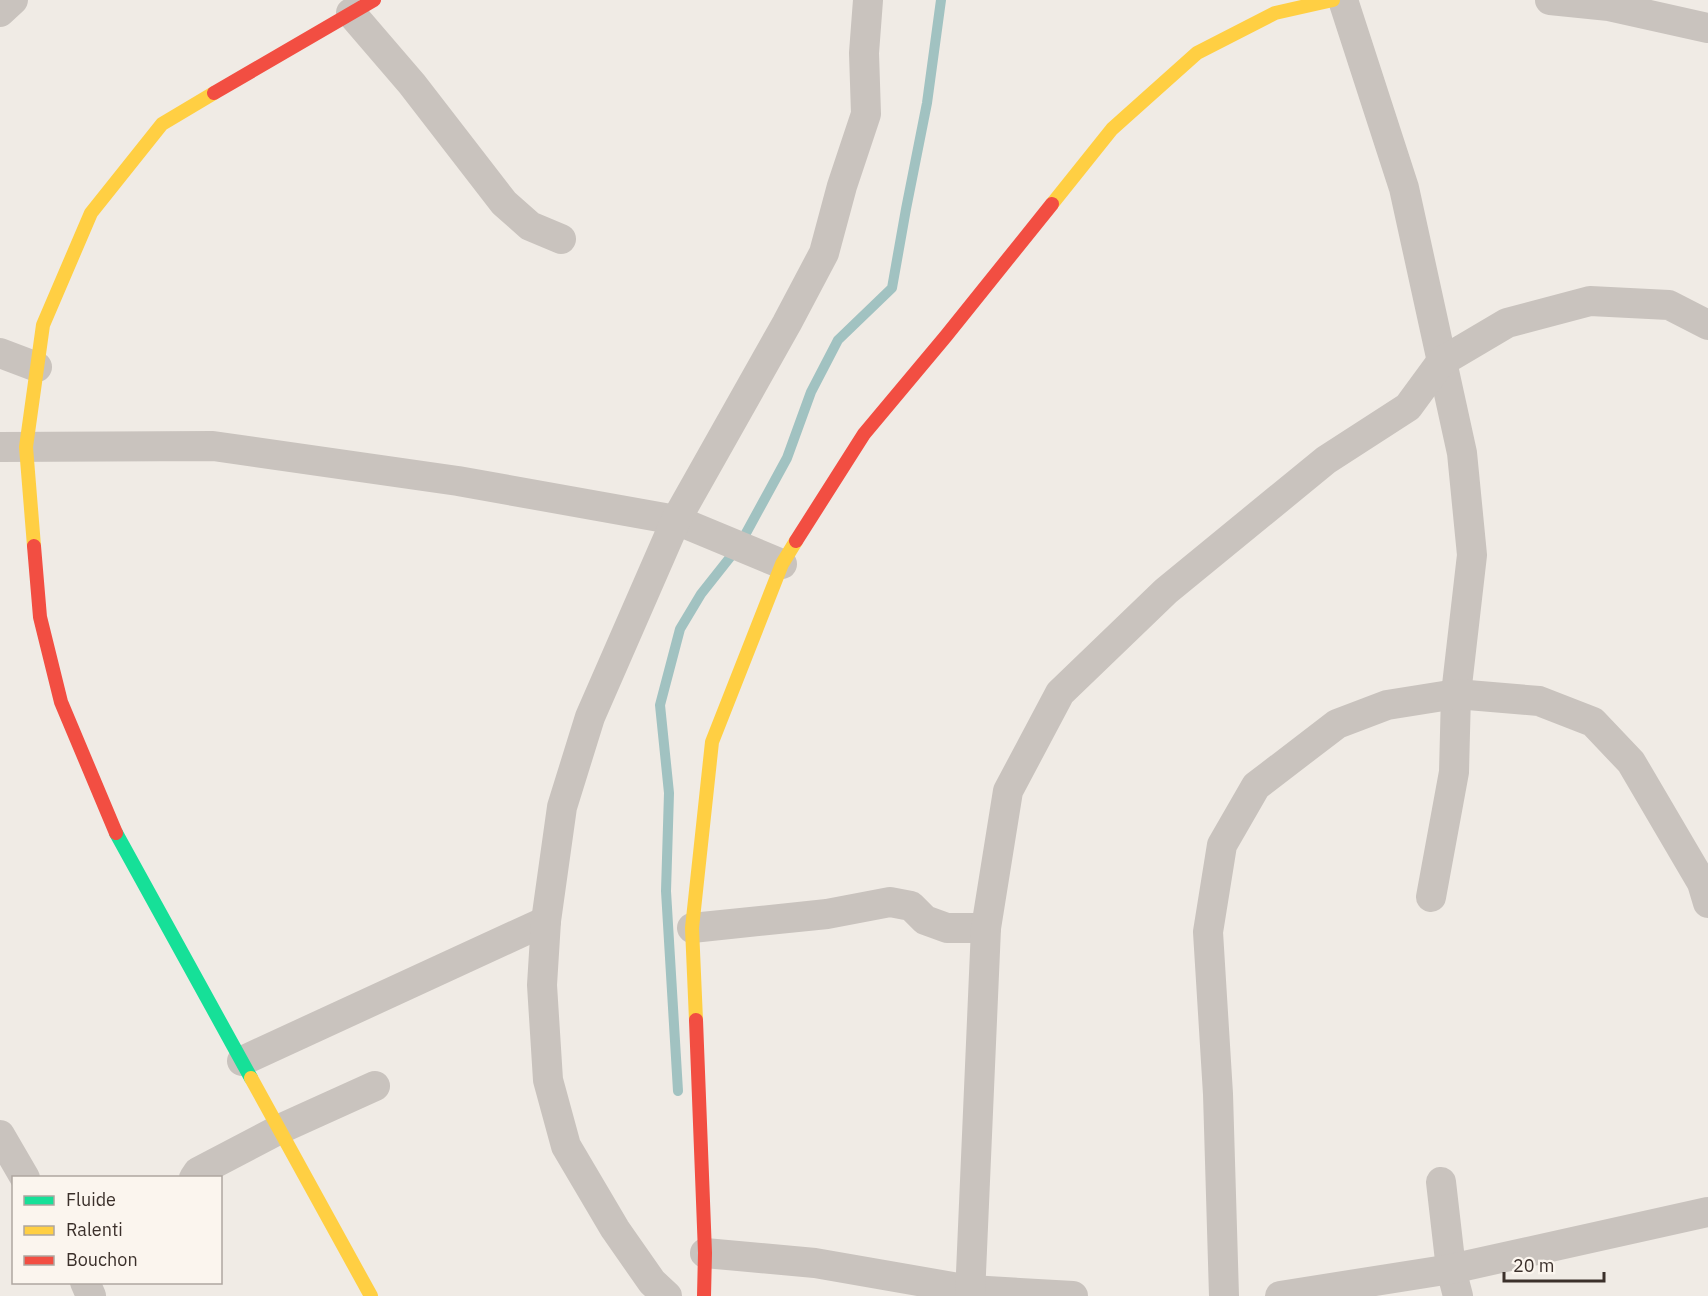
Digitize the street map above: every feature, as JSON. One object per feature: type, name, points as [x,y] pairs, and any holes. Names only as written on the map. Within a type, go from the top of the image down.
[{"type":"street","points":[[0,12],[13,0]]},
{"type":"street","points":[[667,1296],[652,1282],[615,1229],[566,1146],[548,1080],[542,985],[546,921],[562,807],[590,717],[676,520],[824,253],[842,186],[866,114],[864,53],[868,0]]},
{"type":"street","points":[[704,1296],[705,1253],[692,928],[712,742],[782,564],[864,434],[1112,129],[1197,53],[1275,13],[1333,0]]},
{"type":"street","points":[[1343,0],[1404,188],[1462,453],[1472,555],[1456,694],[1454,772],[1431,897]]},
{"type":"street","points":[[1550,0],[1609,6],[1708,28]]},
{"type":"street","points":[[372,1296],[119,840],[62,702],[40,617],[13,447],[37,367],[43,325],[91,213],[162,124],[363,7],[412,84],[504,203],[530,226],[561,239]]},
{"type":"street","points":[[970,1293],[986,928],[1008,791],[1060,693],[1166,591],[1326,460],[1408,407],[1441,362],[1508,323],[1590,301],[1669,305],[1708,325]]},
{"type":"street","points":[[0,353],[37,367]]},
{"type":"street","points":[[13,447],[213,446],[459,481],[676,520],[782,564]]},
{"type":"street","points":[[1224,1296],[1218,1094],[1208,932],[1222,845],[1256,786],[1337,724],[1387,705],[1456,694],[1539,701],[1593,722],[1631,762],[1702,883],[1708,903]]},
{"type":"street","points":[[692,928],[827,914],[890,902],[912,906],[925,920],[947,928],[986,928]]},
{"type":"street","points":[[242,1061],[546,921]]},
{"type":"street","points":[[195,1176],[198,1172],[280,1129],[375,1086]]},
{"type":"street","points":[[0,1135],[25,1176]]},
{"type":"street","points":[[1441,1182],[1455,1282]]},
{"type":"street","points":[[1280,1296],[1455,1282],[1708,1212]]},
{"type":"street","points":[[705,1253],[815,1263],[970,1293],[1073,1296]]},
{"type":"waterway","points":[[678,1091],[666,891],[669,793],[660,705],[680,629],[701,594],[739,546],[787,458],[811,392],[838,340],[892,288],[927,103],[941,0]]},
{"type":"traffic: fast","points":[[116,833],[251,1078]]},
{"type":"traffic: slow","points":[[1052,204],[1112,129],[1197,53],[1275,13],[1333,0]]},
{"type":"traffic: slow","points":[[34,546],[26,447],[43,325],[91,213],[162,124],[214,93]]},
{"type":"traffic: slow","points":[[696,1020],[692,928],[712,742],[782,564],[796,541]]},
{"type":"traffic: slow","points":[[251,1078],[371,1296]]},
{"type":"traffic: jam","points":[[214,93],[374,0]]},
{"type":"traffic: jam","points":[[796,541],[864,434],[1052,204]]},
{"type":"traffic: jam","points":[[34,546],[40,617],[61,702],[116,833]]},
{"type":"traffic: jam","points":[[696,1020],[705,1253],[704,1296]]}]
